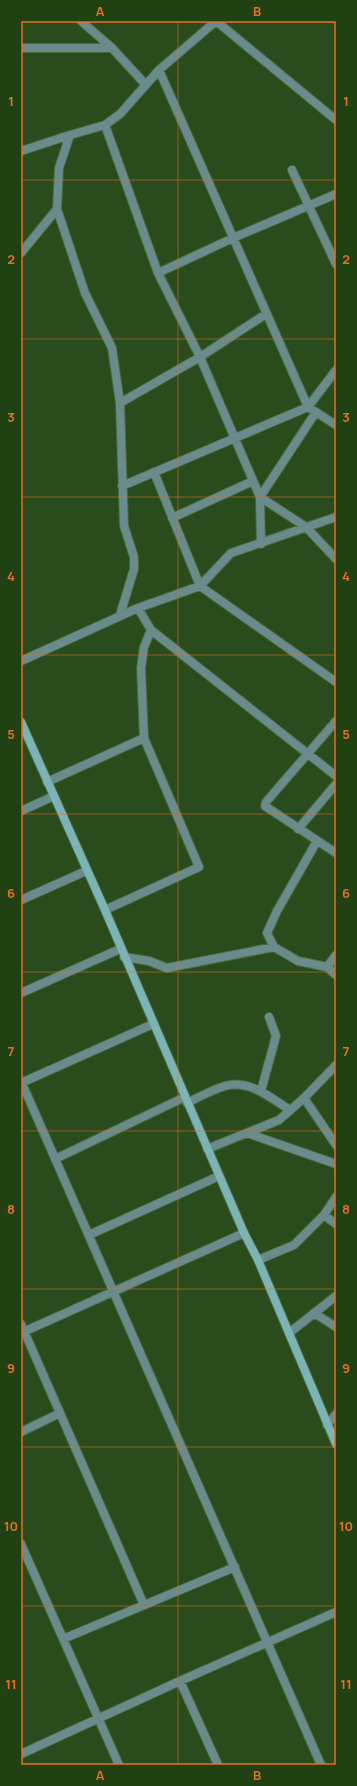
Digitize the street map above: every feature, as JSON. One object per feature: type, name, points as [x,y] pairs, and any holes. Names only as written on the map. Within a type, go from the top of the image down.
[{"type":"street","points":[[81,21],[112,48],[146,85]]},
{"type":"street","points":[[21,151],[105,125],[120,114],[160,70],[216,21],[336,120]]},
{"type":"street","points":[[21,48],[112,48]]},
{"type":"street","points":[[160,70],[308,407],[336,425]]},
{"type":"street","points":[[105,125],[158,273],[200,357],[260,497],[261,544]]},
{"type":"street","points":[[70,135],[59,168],[57,210],[85,294],[112,348],[120,403],[124,526],[134,557],[134,570],[120,615]]},
{"type":"street","points":[[292,170],[336,264]]},
{"type":"street","points":[[158,273],[233,238],[336,194]]},
{"type":"street","points":[[21,253],[57,210]]},
{"type":"street","points":[[120,403],[200,357],[266,314]]},
{"type":"street","points":[[122,486],[308,407],[336,370]]},
{"type":"street","points":[[260,497],[316,412]]},
{"type":"street","points":[[154,472],[200,586],[336,682]]},
{"type":"street","points":[[172,518],[253,481]]},
{"type":"street","points":[[260,497],[306,527],[336,559]]},
{"type":"street","points":[[21,661],[120,615],[200,586],[231,553],[261,544],[336,517]]},
{"type":"street","points":[[138,608],[151,630],[336,776]]},
{"type":"street","points":[[105,910],[199,867],[144,738],[141,668],[144,647],[151,630]]},
{"type":"street","points":[[336,721],[266,802],[265,806],[336,853]]},
{"type":"street","points":[[21,722],[86,871],[105,910],[207,1150],[244,1233],[258,1260],[336,1444]]},
{"type":"street","points":[[47,782],[144,738]]},
{"type":"street","points":[[298,829],[336,784]]},
{"type":"street","points":[[21,811],[54,796]]},
{"type":"street","points":[[317,841],[276,910],[267,933],[274,947],[298,961],[327,968],[336,975]]},
{"type":"street","points":[[21,900],[86,871]]},
{"type":"street","points":[[21,993],[122,953],[167,968],[274,947]]},
{"type":"street","points":[[327,968],[336,955]]},
{"type":"street","points":[[260,1091],[276,1036],[269,1017]]},
{"type":"street","points":[[153,1024],[21,1082],[321,1765]]},
{"type":"street","points":[[207,1150],[279,1120],[304,1098],[336,1065]]},
{"type":"street","points":[[55,1159],[186,1100],[226,1086],[244,1085],[260,1091],[290,1110]]},
{"type":"street","points":[[304,1098],[336,1145]]},
{"type":"street","points":[[247,1133],[336,1164]]},
{"type":"street","points":[[89,1235],[219,1176]]},
{"type":"street","points":[[258,1260],[294,1245],[324,1215],[336,1197]]},
{"type":"street","points":[[324,1215],[336,1224]]},
{"type":"street","points":[[144,1605],[22,1329],[114,1292],[244,1233]]},
{"type":"street","points":[[289,1333],[336,1296]]},
{"type":"street","points":[[314,1313],[336,1327]]},
{"type":"street","points":[[21,1432],[60,1413]]},
{"type":"street","points":[[327,1425],[336,1414]]},
{"type":"street","points":[[21,1544],[100,1719],[119,1765]]},
{"type":"street","points":[[63,1639],[235,1567]]},
{"type":"street","points":[[21,1754],[180,1681],[336,1612]]},
{"type":"street","points":[[180,1681],[218,1765]]}]
